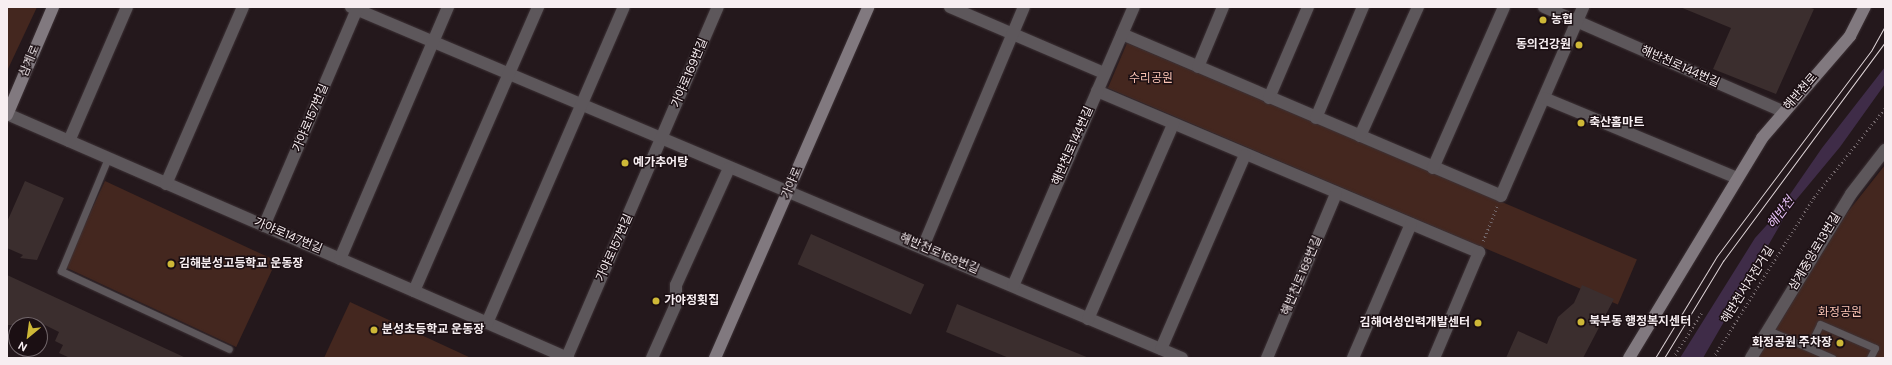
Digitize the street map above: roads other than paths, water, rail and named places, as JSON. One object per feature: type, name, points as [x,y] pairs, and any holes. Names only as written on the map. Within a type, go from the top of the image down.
[{"type":"street","name":"삼계로","points":[[7,115],[53,7]]},
{"type":"street","points":[[69,141],[127,7]]},
{"type":"street","points":[[166,184],[243,7]]},
{"type":"street","points":[[340,259],[448,7]]},
{"type":"street","points":[[414,291],[538,7]]},
{"type":"street","points":[[487,323],[624,7]]},
{"type":"street","name":"가야로169번길","points":[[663,139],[718,7]]},
{"type":"street","name":"가야로","points":[[715,358],[868,7]]},
{"type":"street","points":[[950,7],[1104,73]]},
{"type":"street","points":[[923,247],[1024,7]]},
{"type":"street","name":"해반천로144번길","points":[[1012,286],[1134,7]]},
{"type":"street","points":[[1198,67],[1224,7]]},
{"type":"street","points":[[1269,98],[1308,7]]},
{"type":"street","points":[[1316,118],[1364,7]]},
{"type":"street","points":[[1360,136],[1418,7]]},
{"type":"street","points":[[1434,168],[1504,7]]},
{"type":"street","name":"해반천로144번길","points":[[1544,7],[1784,112]]},
{"type":"street","points":[[1122,34],[1501,196],[1583,7]]},
{"type":"street","name":"해반천로","points":[[1630,358],[1762,138],[1850,36],[1865,7]]},
{"type":"street","name":"가야로157번길","points":[[264,226],[356,8],[788,192]]},
{"type":"street","points":[[1098,91],[1336,194],[1479,252],[1434,358]]},
{"type":"street","points":[[1544,98],[1737,178]]},
{"type":"street","name":"가야로147번길","points":[[7,115],[568,358]]},
{"type":"street","points":[[1088,319],[1173,124]]},
{"type":"street","name":"가야로157번길","points":[[568,358],[663,139]]},
{"type":"street","name":"삼계중앙로13번길","points":[[1751,358],[1851,194],[1885,150]]},
{"type":"street","points":[[1161,349],[1245,155]]},
{"type":"street","points":[[652,358],[676,304],[676,285],[729,168]]},
{"type":"street","name":"해반천로168번길","points":[[788,192],[923,247],[1182,358]]},
{"type":"street","name":"해반천로168번길","points":[[1267,358],[1336,194]]},
{"type":"street","points":[[1353,358],[1411,224]]},
{"type":"lane","points":[[108,158],[61,271],[229,349]]},
{"type":"lane","points":[[1809,347],[1820,324],[1875,348],[1870,358]]},
{"type":"lane","points":[[1768,330],[1832,358]]},
{"type":"water","name":"해반천","points":[[1885,67],[1885,84],[1840,147],[1791,206],[1703,358],[1680,358],[1755,238],[1775,216],[1822,148]]},
{"type":"tram line","points":[[1655,358],[1717,256],[1871,51],[1885,26]]},
{"type":"tram line","points":[[1664,358],[1723,261],[1885,42]]},
{"type":"place","name":"농협","points":[[1543,20]]},
{"type":"place","name":"동의건강원","points":[[1579,45]]},
{"type":"place","name":"축산홈마트","points":[[1581,123]]},
{"type":"place","name":"예가추어탕","points":[[625,163]]},
{"type":"place","name":"김해분성고등학교 운동장","points":[[171,264]]},
{"type":"place","name":"가야정횟집","points":[[656,301]]},
{"type":"place","name":"북부동 행정복지센터","points":[[1581,322]]},
{"type":"place","name":"김해여성인력개발센터","points":[[1478,323]]},
{"type":"place","name":"분성초등학교 운동장","points":[[374,330]]},
{"type":"place","name":"화정공원 주차장","points":[[1840,343]]},
{"type":"park label","name":"수리공원","points":[[1151,79]]},
{"type":"park label","name":"화정공원","points":[[1840,313]]}]
